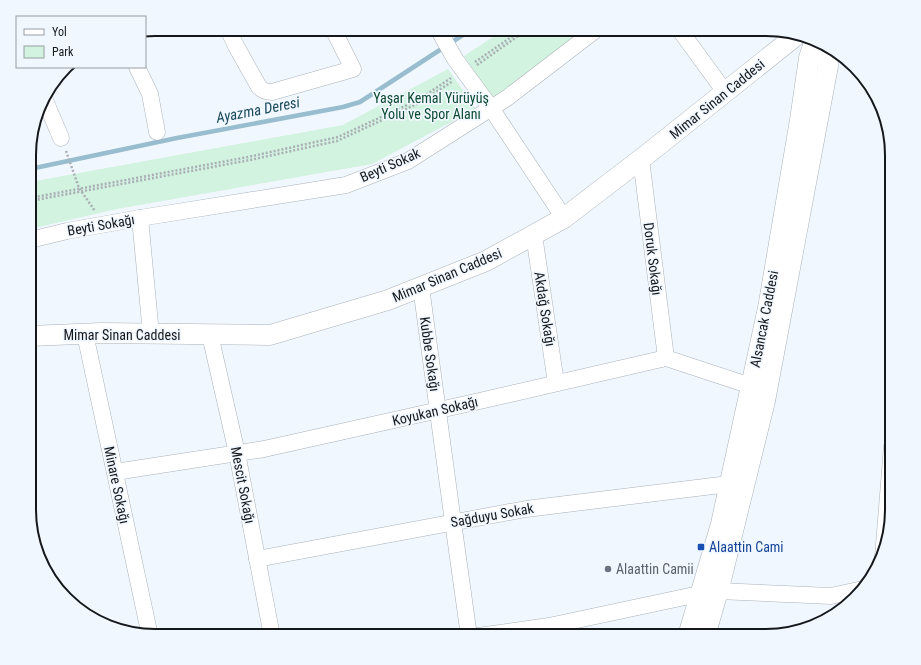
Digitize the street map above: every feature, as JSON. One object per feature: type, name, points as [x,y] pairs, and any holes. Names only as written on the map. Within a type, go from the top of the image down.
[{"type":"street","points":[[232,36],[259,87],[267,92],[272,92],[353,69],[336,36]]},
{"type":"street","points":[[442,36],[461,67],[491,108],[564,218]]},
{"type":"street","name":"Beyti Sokak","points":[[173,213],[346,185],[408,161],[507,98],[588,36]]},
{"type":"street","points":[[684,36],[725,92]]},
{"type":"street","name":"Mimar Sinan Caddesi","points":[[36,336],[85,334],[270,335],[388,300],[486,261],[564,218],[641,160],[792,39]]},
{"type":"street","name":"Alsancak Caddesi","points":[[706,629],[709,593],[721,524],[769,300],[800,120],[809,58],[813,46]]},
{"type":"street","name":"Alsancak Caddesi","points":[[691,629],[709,593],[720,584],[765,401],[828,66],[827,53]]},
{"type":"street","points":[[137,68],[150,94],[157,132]]},
{"type":"street","points":[[47,105],[63,145]]},
{"type":"street","name":"Doruk Sokağı","points":[[641,160],[666,358]]},
{"type":"street","name":"Beyti Sokağı","points":[[36,239],[67,231],[173,213]]},
{"type":"street","points":[[140,218],[151,334]]},
{"type":"street","name":"Akdağ Sokağı","points":[[534,234],[556,383]]},
{"type":"street","name":"Kubbe Sokağı","points":[[421,287],[468,629]]},
{"type":"street","name":"Minare Sokağı","points":[[85,334],[149,629]]},
{"type":"street","name":"Mescit Sokağı","points":[[210,334],[237,453],[271,629]]},
{"type":"street","points":[[666,358],[751,386]]},
{"type":"street","name":"Koyukan Sokağı","points":[[115,472],[264,449],[438,411],[666,358]]},
{"type":"street","name":"Sağduyu Sokak","points":[[257,559],[526,509],[729,484]]},
{"type":"street","points":[[528,629],[549,626],[709,593],[831,596],[852,591]]},
{"type":"path","points":[[36,200],[248,157],[338,137],[418,100],[461,67],[512,36]]},
{"type":"path","points":[[461,67],[516,36]]},
{"type":"path","points":[[63,145],[80,190],[104,225]]},
{"type":"path","points":[[36,197],[80,190]]},
{"type":"green space","name":"Yaşar Kemal Yürüyüş Yolu ve Spor Alanı","points":[[494,36],[584,36],[495,102],[464,56]]},
{"type":"green space","name":"Yaşar Kemal Yürüyüş Yolu ve Spor Alanı","points":[[448,69],[476,109],[372,164],[117,209],[36,228],[36,181],[343,125]]},
{"type":"waterway","name":"Ayazma Deresi","points":[[36,168],[177,138],[343,107],[360,102],[461,36]]},
{"type":"place","name":"Alaattin Cami","points":[[701,547]]},
{"type":"place","name":"Alaattin Camii","points":[[608,569]]}]
